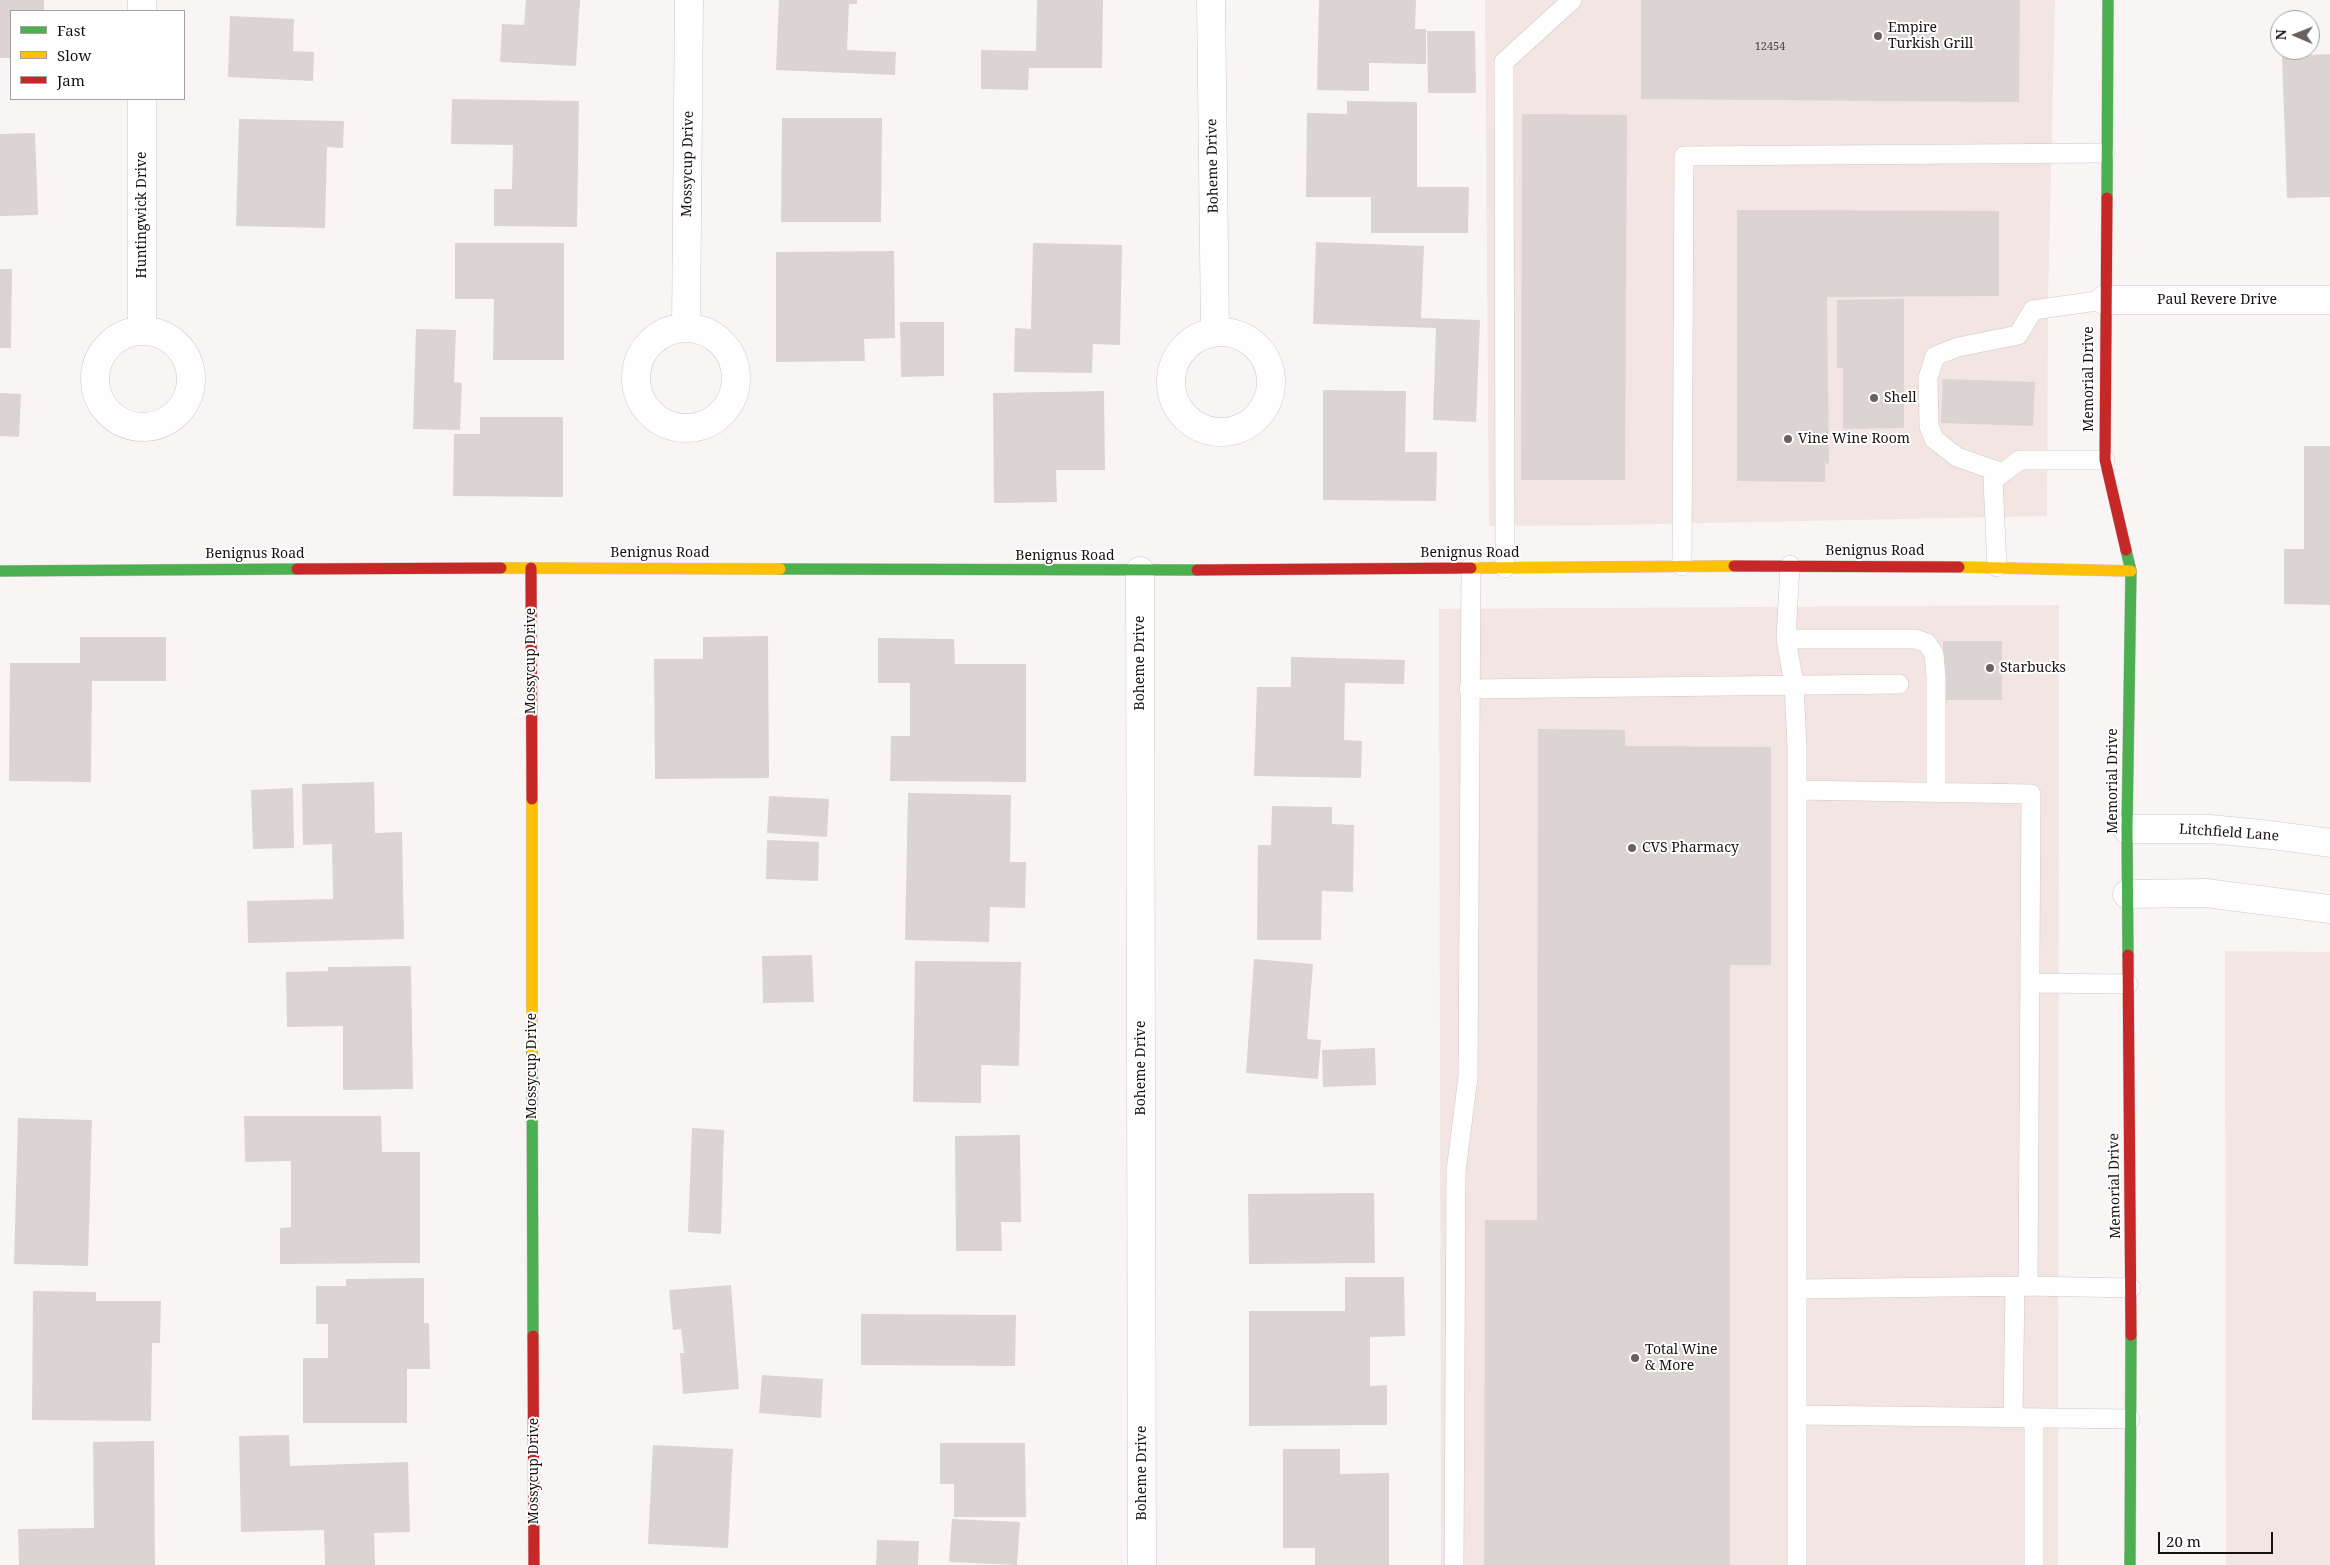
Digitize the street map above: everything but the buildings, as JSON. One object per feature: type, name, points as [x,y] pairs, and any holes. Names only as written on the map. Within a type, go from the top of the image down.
[{"type":"street","name":"Mossycup Drive","points":[[686,328],[689,0]]},
{"type":"street","name":"Boheme Drive","points":[[1211,0],[1215,331]]},
{"type":"street","name":"Memorial Drive","points":[[2108,0],[2105,153],[2104,460],[2130,571],[2127,829],[2131,1288],[2130,1565]]},
{"type":"street","name":"Huntingwick Drive","points":[[142,100],[142,330]]},
{"type":"street","name":"Paul Revere Drive","points":[[2104,300],[2330,300]]},
{"type":"street","name":"Benignus Road","points":[[0,571],[531,568],[1140,571],[1790,565],[1997,567],[2130,571]]},
{"type":"street","name":"Mossycup Drive","points":[[531,568],[534,1565]]},
{"type":"street","name":"Boheme Drive","points":[[1140,571],[1142,1565]]},
{"type":"street","name":"Litchfield Lane","points":[[2127,829],[2210,829],[2271,834],[2330,844]]},
{"type":"street","points":[[2127,894],[2206,893],[2330,909]]},
{"type":"lane","points":[[1505,568],[1504,62],[1572,0]]},
{"type":"lane","points":[[1682,566],[1684,156],[2105,153]]},
{"type":"lane","points":[[2003,472],[1957,457],[1934,439],[1929,426],[1928,378],[1935,356],[1958,346],[2018,335],[2034,310],[2104,300]]},
{"type":"lane","points":[[1997,567],[1993,480],[2020,460],[2104,460]]},
{"type":"lane","points":[[1790,565],[1786,639],[1794,684],[1797,790],[1797,1565]]},
{"type":"lane","points":[[1454,1565],[1456,1171],[1468,1076],[1471,567]]},
{"type":"lane","points":[[1786,639],[1915,639],[1927,643],[1934,654],[1936,677],[1936,793]]},
{"type":"lane","points":[[1469,689],[1899,684]]},
{"type":"lane","points":[[1797,790],[2031,794],[2030,983],[2021,1286],[2014,1418]]},
{"type":"lane","points":[[2030,983],[2128,984]]},
{"type":"lane","points":[[1797,1289],[2021,1286],[2131,1288]]},
{"type":"lane","points":[[1797,1415],[2130,1419]]},
{"type":"lane","points":[[2034,1418],[2034,1565]]},
{"type":"shaded area","points":[[1485,0],[2055,0],[2048,299],[2047,516],[1489,526]]},
{"type":"shaded area","points":[[2059,605],[2058,1565],[1441,1565],[1439,609]]},
{"type":"shaded area","points":[[2225,951],[2330,952],[2330,1565],[2226,1565]]},
{"type":"traffic: fast","points":[[2107,198],[2108,0]]},
{"type":"traffic: fast","points":[[2126,550],[2131,571],[2127,829],[2128,955]]},
{"type":"traffic: fast","points":[[0,571],[297,569]]},
{"type":"traffic: fast","points":[[780,569],[1197,570]]},
{"type":"traffic: fast","points":[[532,1051],[533,1336]]},
{"type":"traffic: fast","points":[[2130,1565],[2131,1335]]},
{"type":"traffic: slow","points":[[1471,568],[1734,566]]},
{"type":"traffic: slow","points":[[1959,567],[2131,571]]},
{"type":"traffic: slow","points":[[501,568],[780,569]]},
{"type":"traffic: slow","points":[[532,799],[532,1051]]},
{"type":"traffic: jam","points":[[2107,198],[2105,460],[2126,550]]},
{"type":"traffic: jam","points":[[1734,566],[1959,567]]},
{"type":"traffic: jam","points":[[297,569],[501,568]]},
{"type":"traffic: jam","points":[[531,568],[532,799]]},
{"type":"traffic: jam","points":[[1197,570],[1471,568]]},
{"type":"traffic: jam","points":[[2128,955],[2131,1335]]},
{"type":"traffic: jam","points":[[533,1336],[534,1565]]},
{"type":"place","name":"Empire Turkish Grill","points":[[1878,36]]},
{"type":"place","name":"Shell","points":[[1874,398]]},
{"type":"place","name":"Vine Wine Room","points":[[1788,439]]},
{"type":"place","name":"Starbucks","points":[[1990,668]]},
{"type":"place","name":"CVS Pharmacy","points":[[1632,848]]},
{"type":"place","name":"Total Wine & More","points":[[1635,1358]]}]
